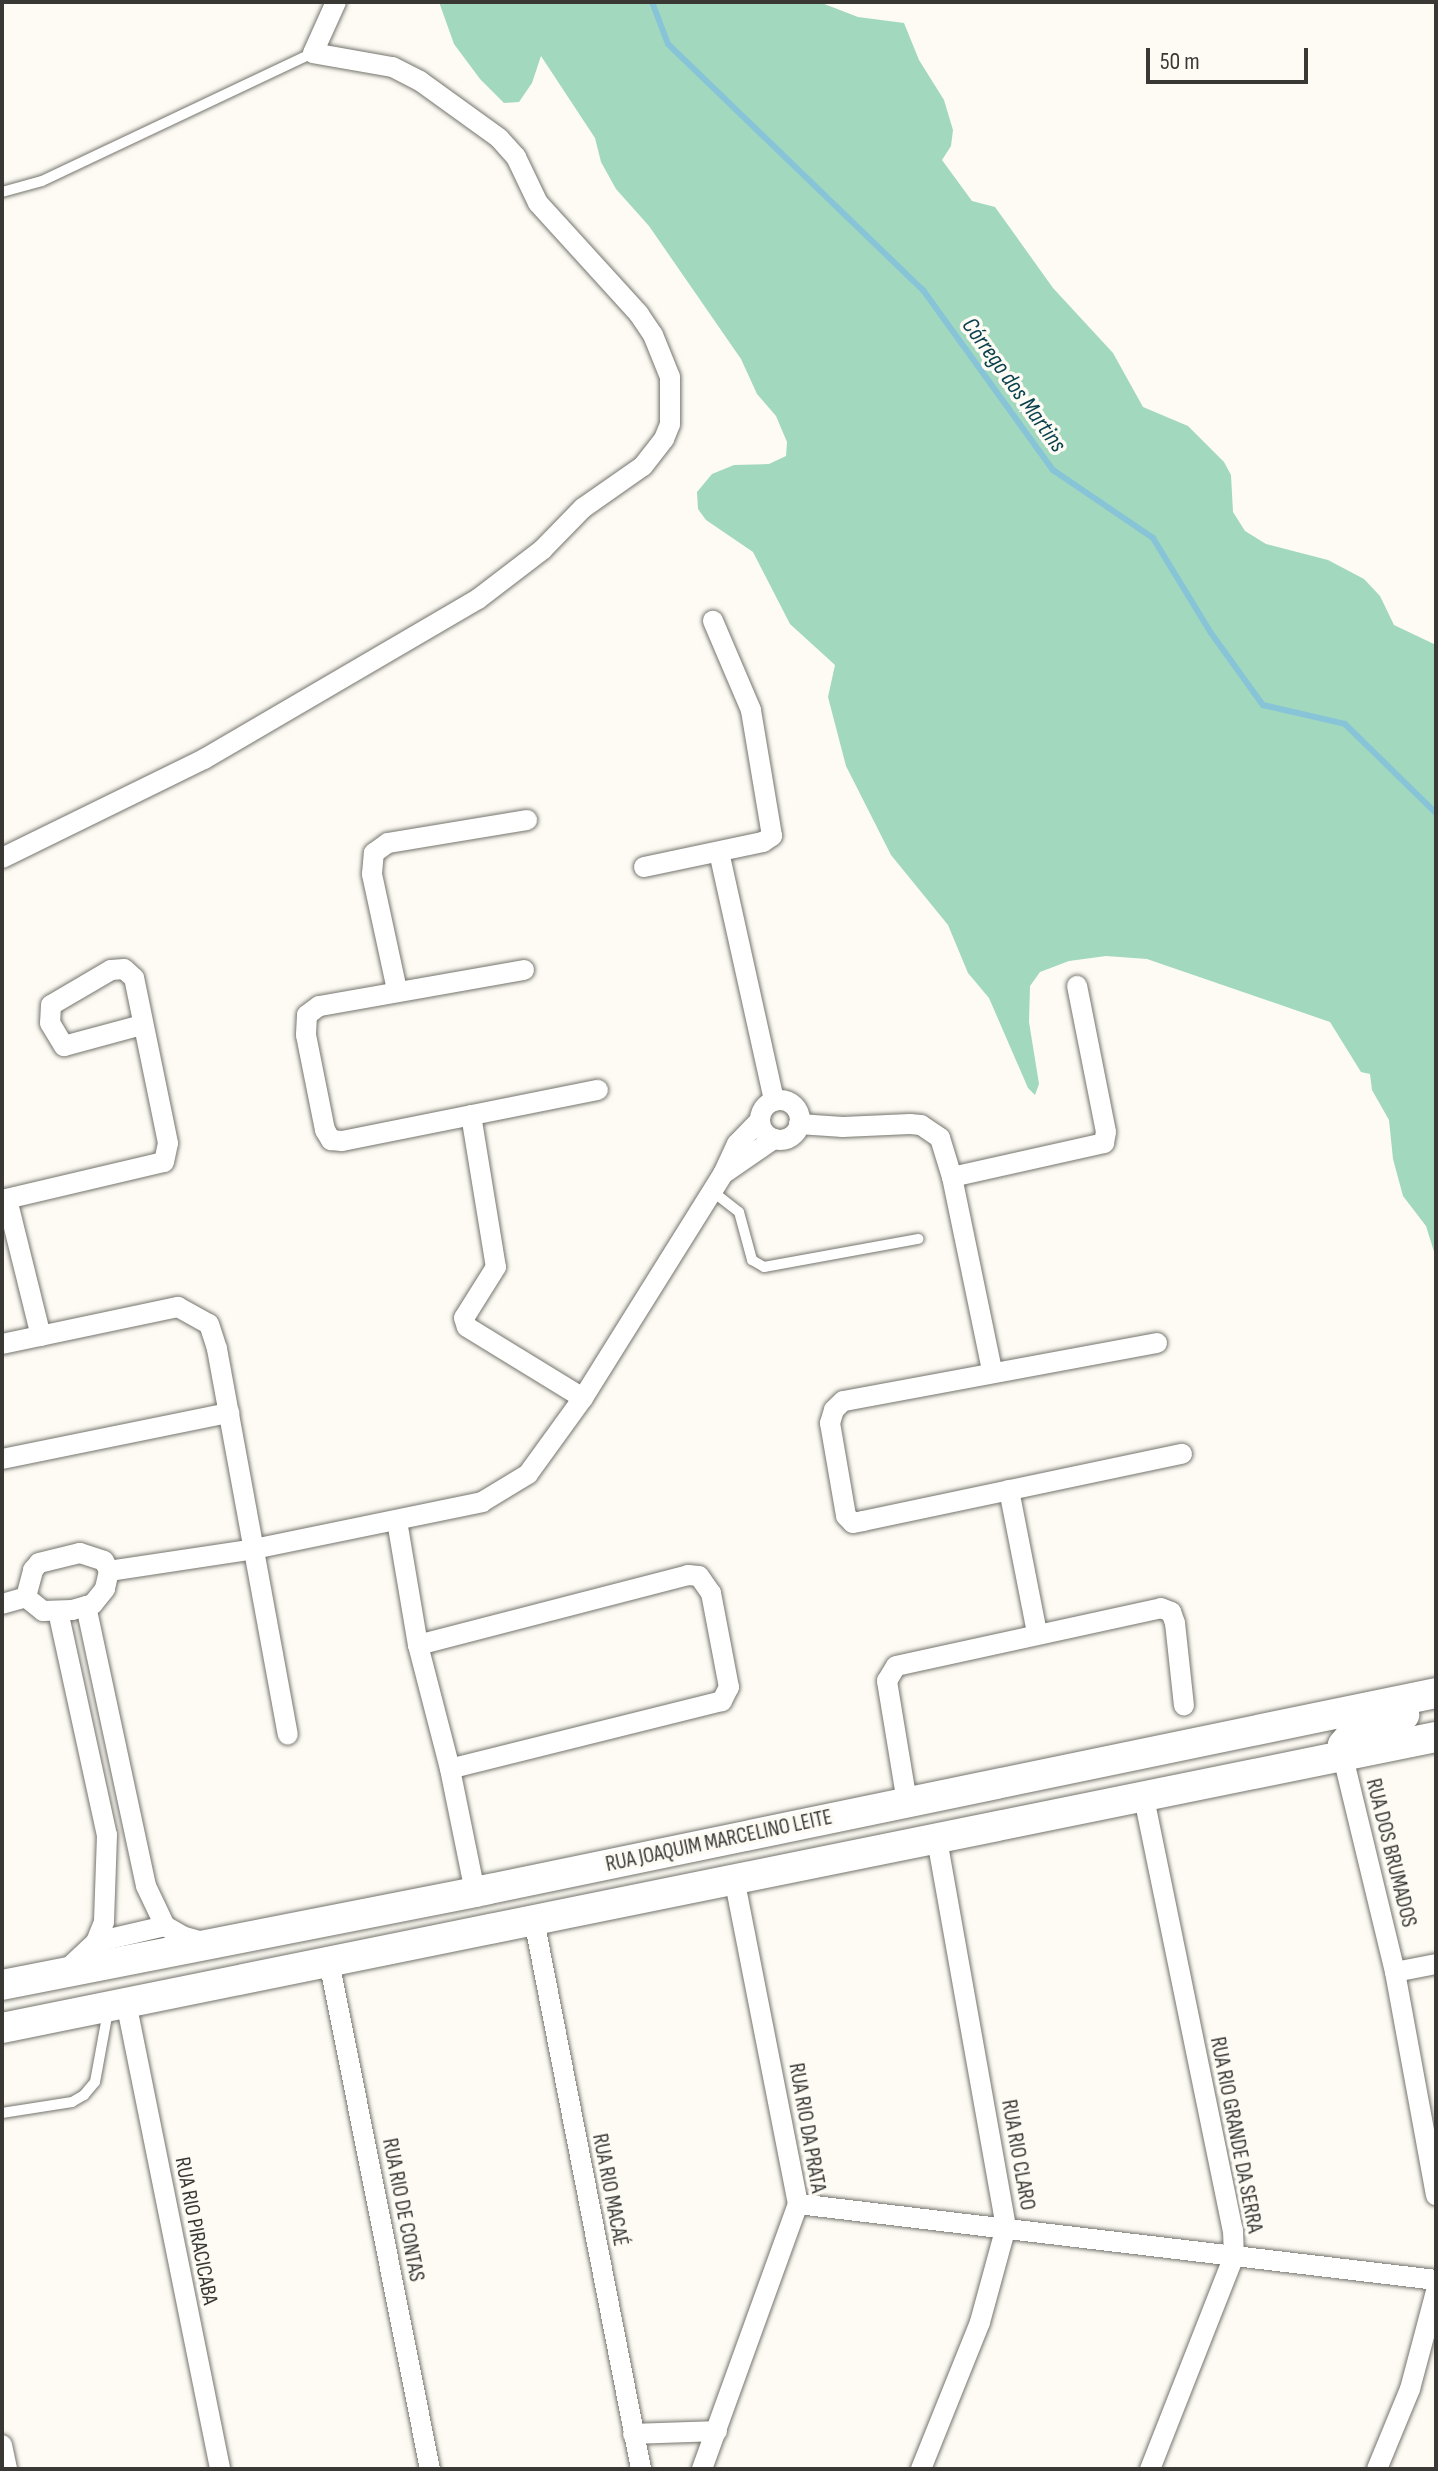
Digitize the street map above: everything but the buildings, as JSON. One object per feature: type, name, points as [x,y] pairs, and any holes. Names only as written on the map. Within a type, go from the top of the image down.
[{"type":"main road","name":"RUA JOAQUIM MARCELINO LEITE","points":[[2,1985],[215,1945],[1436,1693]]},
{"type":"main road","points":[[1343,1757],[1343,1745],[1351,1735],[1436,1702]]},
{"type":"main road","name":"RUA JOAQUIM MARCELINO LEITE","points":[[2,2028],[1436,1737]]},
{"type":"main road","points":[[884,1849],[870,1843],[864,1836],[864,1823],[893,1805]]},
{"type":"main road","points":[[818,1819],[828,1838],[827,1861]]},
{"type":"main road","points":[[170,1993],[213,1971],[335,1948],[345,1942],[348,1931],[345,1918]]},
{"type":"main road","points":[[2,2004],[29,1999],[64,1973]]},
{"type":"street","points":[[2,858],[204,759],[478,599],[542,550],[583,508],[643,466],[664,439],[670,424],[670,377],[653,335],[639,314],[538,203],[516,157],[499,138],[420,81],[392,67],[313,53],[336,2]]},
{"type":"street","points":[[644,867],[763,842],[772,836],[774,826],[751,710],[713,621]]},
{"type":"street","points":[[397,990],[372,874],[374,853],[388,843],[527,820]]},
{"type":"street","points":[[719,852],[774,1101]]},
{"type":"street","points":[[41,1336],[4,1200],[151,1168],[164,1162],[168,1143],[134,978],[124,969],[111,970],[51,1005],[50,1023],[64,1046],[142,1025]]},
{"type":"street","points":[[524,970],[319,1006],[307,1015],[306,1035],[325,1130],[331,1140],[342,1141],[598,1090]]},
{"type":"street","points":[[952,1177],[1104,1143],[1106,1132],[1077,986]]},
{"type":"street","points":[[109,1571],[254,1549],[482,1502],[528,1474],[583,1398],[723,1174],[737,1144],[759,1121],[763,1109],[774,1101],[788,1101],[798,1117],[843,1127],[921,1125],[940,1138],[952,1177],[992,1371]]},
{"type":"street","points":[[471,1115],[496,1267],[464,1318],[467,1327],[583,1398]]},
{"type":"street","points":[[723,1174],[774,1139],[792,1135],[798,1117]]},
{"type":"street","points":[[759,1121],[764,1133],[774,1139]]},
{"type":"street","points":[[2,1344],[178,1307],[209,1324],[229,1413],[288,1735]]},
{"type":"street","points":[[1157,1343],[992,1371],[843,1401],[834,1410],[830,1423],[846,1516],[853,1523],[1182,1454]]},
{"type":"street","points":[[2,1459],[229,1413]]},
{"type":"street","points":[[1009,1490],[1037,1633]]},
{"type":"street","points":[[397,1521],[418,1645],[450,1769],[475,1892]]},
{"type":"street","points":[[80,1553],[104,1561],[109,1571],[105,1589],[93,1604],[43,1611],[26,1597],[33,1570],[39,1563],[80,1553]]},
{"type":"street","points":[[418,1645],[688,1575],[699,1576],[711,1593],[729,1687],[722,1701],[450,1769]]},
{"type":"street","points":[[2,1604],[26,1597]]},
{"type":"street","points":[[86,1606],[146,1886],[165,1926],[182,1936],[215,1945]]},
{"type":"street","points":[[893,1805],[887,1681],[896,1666],[1161,1608],[1171,1612],[1184,1706]]},
{"type":"street","points":[[58,1611],[107,1835],[104,1922],[96,1942],[64,1973]]},
{"type":"street","name":"RUA DOS BRUMADOS","points":[[1343,1757],[1395,1972],[1436,2195]]},
{"type":"street","name":"RUA RIO GRANDE DA SERRA","points":[[1144,1798],[1233,2230],[1234,2256],[1150,2469]]},
{"type":"street","name":"RUA RIO CLARO","points":[[921,2469],[980,2322],[1006,2227],[937,1840]]},
{"type":"street","name":"RUA RIO DA PRATA","points":[[702,2469],[798,2204],[734,1879]]},
{"type":"street","name":"RUA RIO MACAÉ","points":[[534,1920],[641,2469]]},
{"type":"street","points":[[96,1942],[165,1926]]},
{"type":"street","name":"RUA RIO DE CONTAS","points":[[329,1961],[430,2469]]},
{"type":"street","points":[[1395,1972],[1436,1964]]},
{"type":"street","name":"RUA RIO PIRACICABA","points":[[117,2004],[220,2469]]},
{"type":"street","points":[[798,2204],[1436,2280]]},
{"type":"street","points":[[1377,2469],[1410,2389],[1436,2291]]},
{"type":"street","points":[[633,2434],[717,2431]]},
{"type":"street","points":[[2,2445],[7,2469]]},
{"type":"lane","points":[[2,192],[42,181],[313,53]]},
{"type":"lane","points":[[712,1191],[739,1212],[752,1260],[764,1267],[918,1239]]},
{"type":"lane","points":[[2,2113],[72,2102],[84,2095],[95,2082],[117,2004]]},
{"type":"green space","points":[[439,2],[819,2],[858,17],[904,23],[919,60],[944,100],[953,130],[951,146],[942,160],[972,201],[995,207],[1053,288],[1113,353],[1143,407],[1188,426],[1224,462],[1231,475],[1233,512],[1245,531],[1266,544],[1328,560],[1364,579],[1380,596],[1394,625],[1436,645],[1436,1258],[1426,1226],[1403,1196],[1393,1159],[1389,1120],[1372,1090],[1370,1074],[1361,1072],[1330,1022],[1147,959],[1106,956],[1069,961],[1040,972],[1030,986],[1029,1022],[1039,1084],[1035,1095],[1028,1088],[989,998],[968,973],[948,925],[891,855],[846,766],[828,697],[835,665],[790,624],[753,552],[706,520],[698,509],[697,492],[712,474],[734,465],[769,464],[786,456],[787,442],[776,416],[757,394],[741,359],[649,226],[616,189],[601,162],[595,138],[541,56],[532,83],[519,102],[504,103],[480,79],[454,44]]},
{"type":"waterway","name":"Córrego dos Martins","points":[[652,2],[668,44],[923,290],[1053,470],[1153,538],[1211,633],[1263,705],[1345,724],[1436,813]]}]
